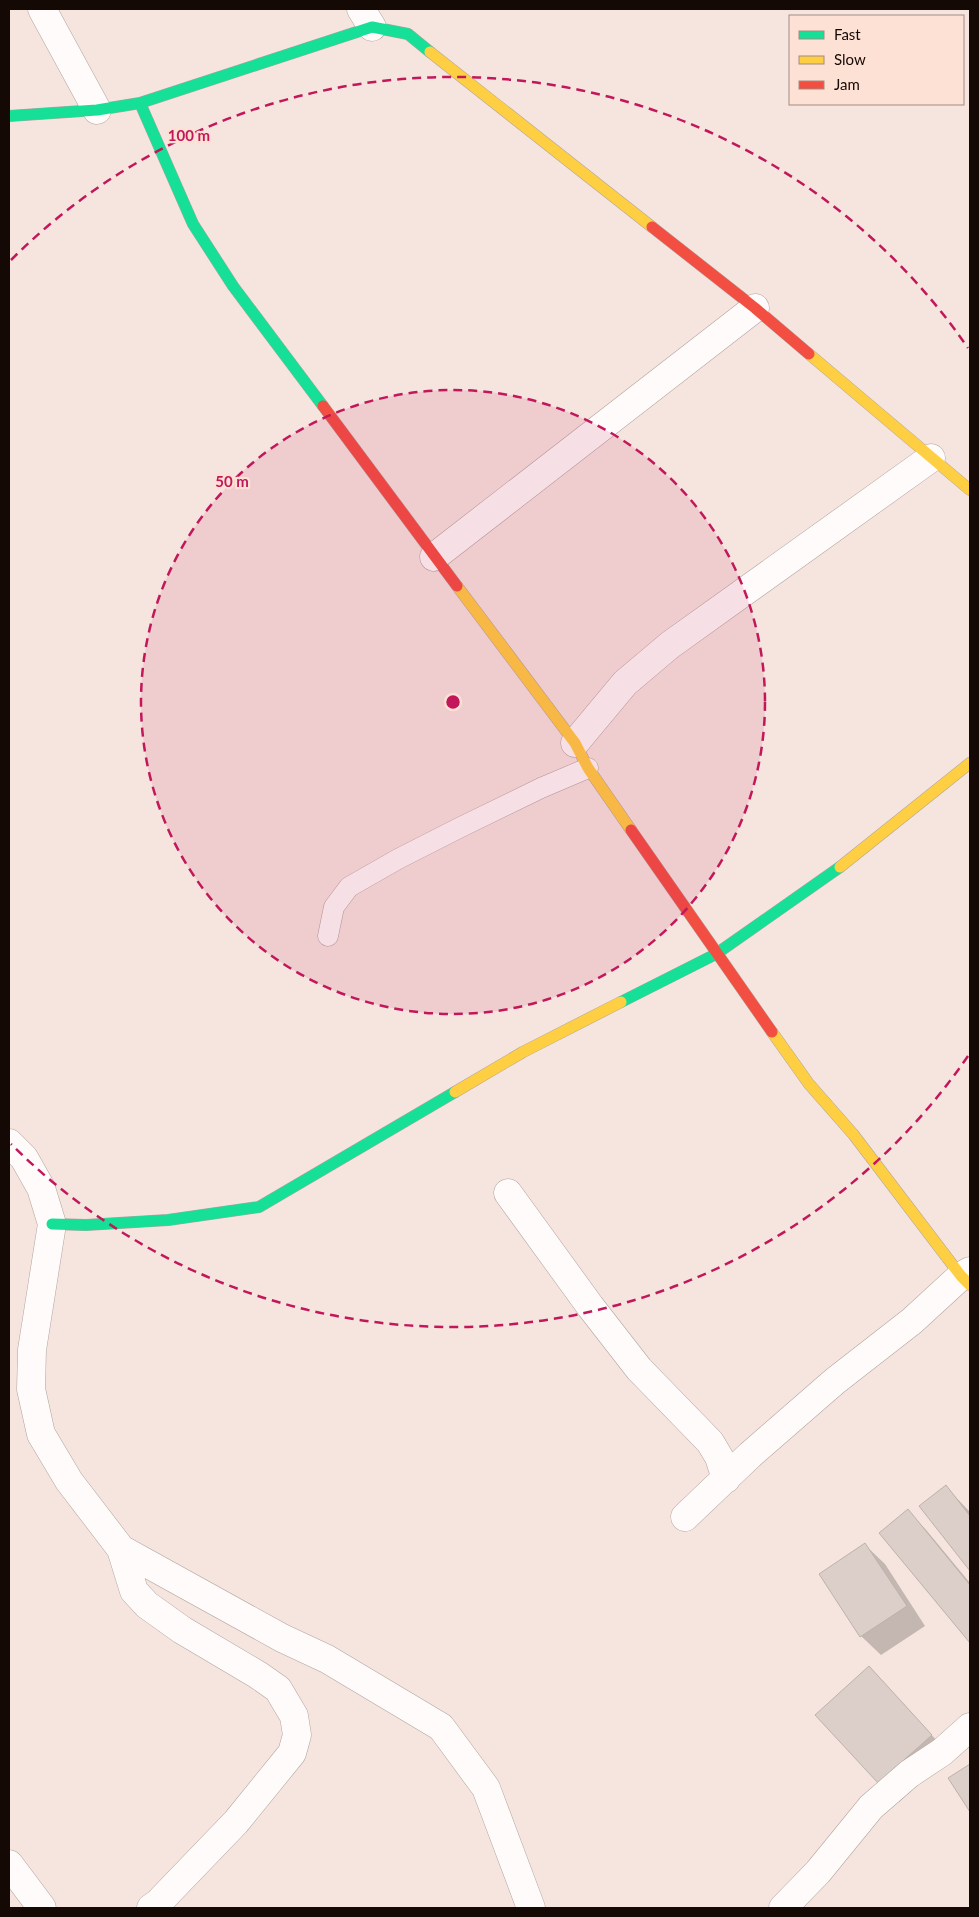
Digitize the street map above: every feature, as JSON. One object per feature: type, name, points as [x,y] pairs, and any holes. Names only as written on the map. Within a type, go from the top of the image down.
[{"type":"street","points":[[42,9],[97,110]]},
{"type":"street","points":[[9,116],[97,110],[140,102],[366,18],[408,34],[755,308],[970,490]]},
{"type":"street","points":[[140,102],[193,224],[233,286],[575,743],[588,768],[716,954],[809,1084],[853,1134],[967,1277],[836,1381],[750,1455],[685,1517]]},
{"type":"street","points":[[434,557],[755,308]]},
{"type":"street","points":[[575,743],[625,684],[670,644],[931,458]]},
{"type":"street","points":[[52,1224],[168,1220],[259,1207],[523,1052],[716,954],[854,857],[970,763]]},
{"type":"street","points":[[9,1143],[24,1158],[42,1188],[52,1224],[32,1350],[31,1389],[40,1434],[69,1481],[120,1549],[134,1591],[147,1605],[182,1630],[258,1674],[278,1689],[294,1716],[297,1736],[292,1753],[236,1822],[158,1904],[151,1908]]},
{"type":"street","points":[[508,1193],[590,1306],[639,1368],[710,1442],[719,1458],[726,1479]]},
{"type":"street","points":[[120,1549],[282,1638],[327,1659],[441,1727],[486,1788],[531,1908]]},
{"type":"street","points":[[783,1908],[818,1872],[871,1808],[910,1774],[942,1752],[970,1727]]},
{"type":"street","points":[[9,1864],[42,1908]]},
{"type":"lane","points":[[328,936],[334,907],[349,887],[398,859],[459,828],[541,788],[588,768]]},
{"type":"building","points":[[946,1485],[970,1516],[970,1571],[919,1506]]},
{"type":"building","points":[[908,1509],[970,1585],[970,1643],[879,1533]]},
{"type":"building","points":[[865,1543],[907,1606],[860,1637],[819,1574]]},
{"type":"building","points":[[869,1666],[932,1735],[878,1783],[815,1715]]},
{"type":"building","points":[[970,1764],[970,1812],[948,1778]]},
{"type":"traffic: fast","points":[[9,116],[97,110],[140,103],[372,27],[408,34],[430,52]]},
{"type":"traffic: fast","points":[[140,103],[193,224],[233,286],[323,406]]},
{"type":"traffic: fast","points":[[621,1002],[716,954],[840,867]]},
{"type":"traffic: fast","points":[[52,1224],[86,1225],[168,1220],[259,1207],[455,1092]]},
{"type":"traffic: slow","points":[[430,52],[652,227]]},
{"type":"traffic: slow","points":[[809,354],[970,490]]},
{"type":"traffic: slow","points":[[457,586],[575,743],[588,768],[631,830]]},
{"type":"traffic: slow","points":[[840,867],[970,763]]},
{"type":"traffic: slow","points":[[455,1092],[523,1052],[621,1002]]},
{"type":"traffic: slow","points":[[772,1032],[809,1084],[853,1134],[961,1276],[970,1285]]},
{"type":"traffic: jam","points":[[652,227],[755,308],[809,354]]},
{"type":"traffic: jam","points":[[323,406],[457,586]]},
{"type":"traffic: jam","points":[[631,830],[772,1032]]}]
